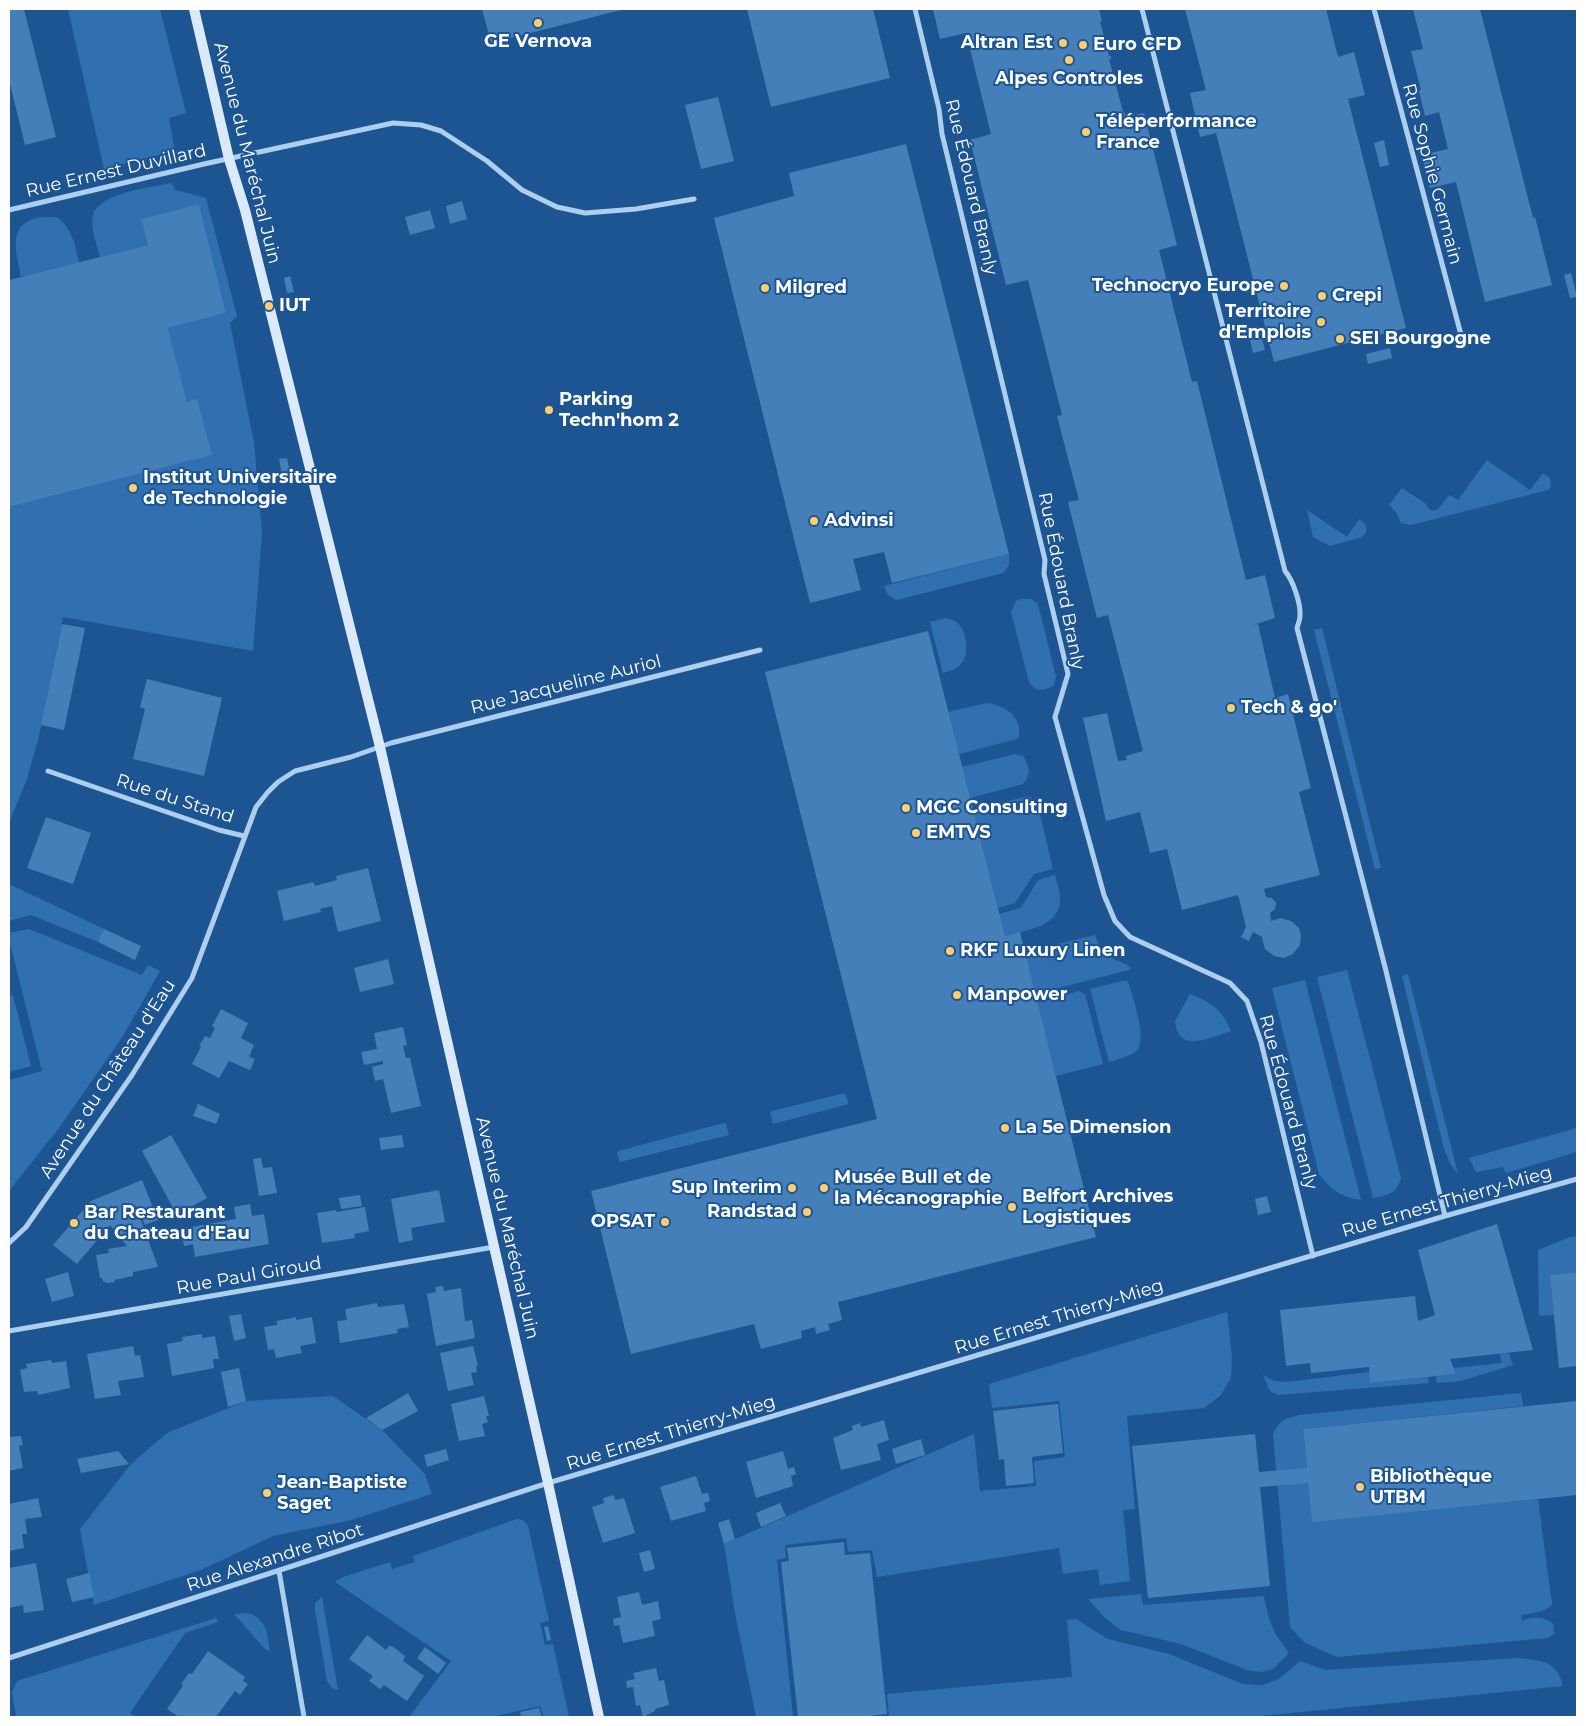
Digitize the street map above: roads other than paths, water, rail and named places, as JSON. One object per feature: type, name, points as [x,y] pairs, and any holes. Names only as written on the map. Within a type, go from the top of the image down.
[{"type":"street","name":"Avenue du Maréchal Juin","points":[[194,9],[229,159],[245,210],[380,747],[548,1483],[599,1717]]},
{"type":"street","name":"Rue Édouard Branly","points":[[915,9],[939,109],[942,134],[1046,560],[1044,574],[1068,674],[1055,717],[1104,895],[1115,921],[1130,937],[1230,983],[1247,1001],[1261,1042],[1313,1256]]},
{"type":"street","points":[[1142,9],[1285,571],[1291,578],[1296,595],[1300,615],[1297,628],[1385,967],[1446,1216]]},
{"type":"street","name":"Rue Sophie Germain","points":[[1374,9],[1464,346]]},
{"type":"street","name":"Rue Ernest Duvillard","points":[[9,210],[394,123],[421,125],[441,131],[487,161],[522,190],[557,207],[585,213],[636,209],[694,199]]},
{"type":"street","name":"Rue Jacqueline Auriol","points":[[380,747],[760,650]]},
{"type":"street","name":"Rue du Stand","points":[[48,770],[219,830],[244,836],[256,807],[278,782],[295,772],[380,747]]},
{"type":"street","name":"Avenue du Château d'Eau","points":[[9,1243],[26,1227],[126,1083],[192,978],[244,836]]},
{"type":"street","name":"Rue Ernest Thierry-Mieg","points":[[548,1483],[1446,1216],[1577,1179]]},
{"type":"street","name":"Rue Paul Giroud","points":[[9,1331],[494,1247]]},
{"type":"street","name":"Rue Alexandre Ribot","points":[[9,1658],[548,1483]]},
{"type":"street","points":[[279,1571],[304,1717]]},
{"type":"place","name":"GE Vernova","points":[[538,23]]},
{"type":"place","name":"Altran Est","points":[[1063,43]]},
{"type":"place","name":"Euro CFD","points":[[1083,45]]},
{"type":"place","name":"Alpes Controles","points":[[1069,60]]},
{"type":"place","name":"Téléperformance France","points":[[1086,132]]},
{"type":"place","name":"Technocryo Europe","points":[[1284,286]]},
{"type":"place","name":"Milgred","points":[[765,288]]},
{"type":"place","name":"Crepi","points":[[1322,296]]},
{"type":"place","name":"IUT","points":[[269,306]]},
{"type":"place","name":"Territoire d'Emplois","points":[[1321,322]]},
{"type":"place","name":"SEI Bourgogne","points":[[1340,339]]},
{"type":"place","name":"Parking Techn'hom 2","points":[[549,410]]},
{"type":"place","name":"Institut Universitaire de Technologie","points":[[133,488]]},
{"type":"place","name":"Advinsi","points":[[814,521]]},
{"type":"place","name":"Tech & go'","points":[[1231,708]]},
{"type":"place","name":"MGC Consulting","points":[[906,808]]},
{"type":"place","name":"EMTVS","points":[[916,833]]},
{"type":"place","name":"RKF Luxury Linen","points":[[950,951]]},
{"type":"place","name":"Manpower","points":[[957,995]]},
{"type":"place","name":"La 5e Dimension","points":[[1005,1128]]},
{"type":"place","name":"Sup Interim","points":[[792,1188]]},
{"type":"place","name":"Musée Bull et de la Mécanographie","points":[[824,1188]]},
{"type":"place","name":"Belfort Archives Logistiques","points":[[1012,1207]]},
{"type":"place","name":"Randstad","points":[[807,1212]]},
{"type":"place","name":"OPSAT","points":[[665,1222]]},
{"type":"place","name":"Bar Restaurant du Chateau d'Eau","points":[[74,1223]]},
{"type":"place","name":"Bibliothèque UTBM","points":[[1360,1487]]},
{"type":"place","name":"Jean-Baptiste Saget","points":[[267,1493]]}]
